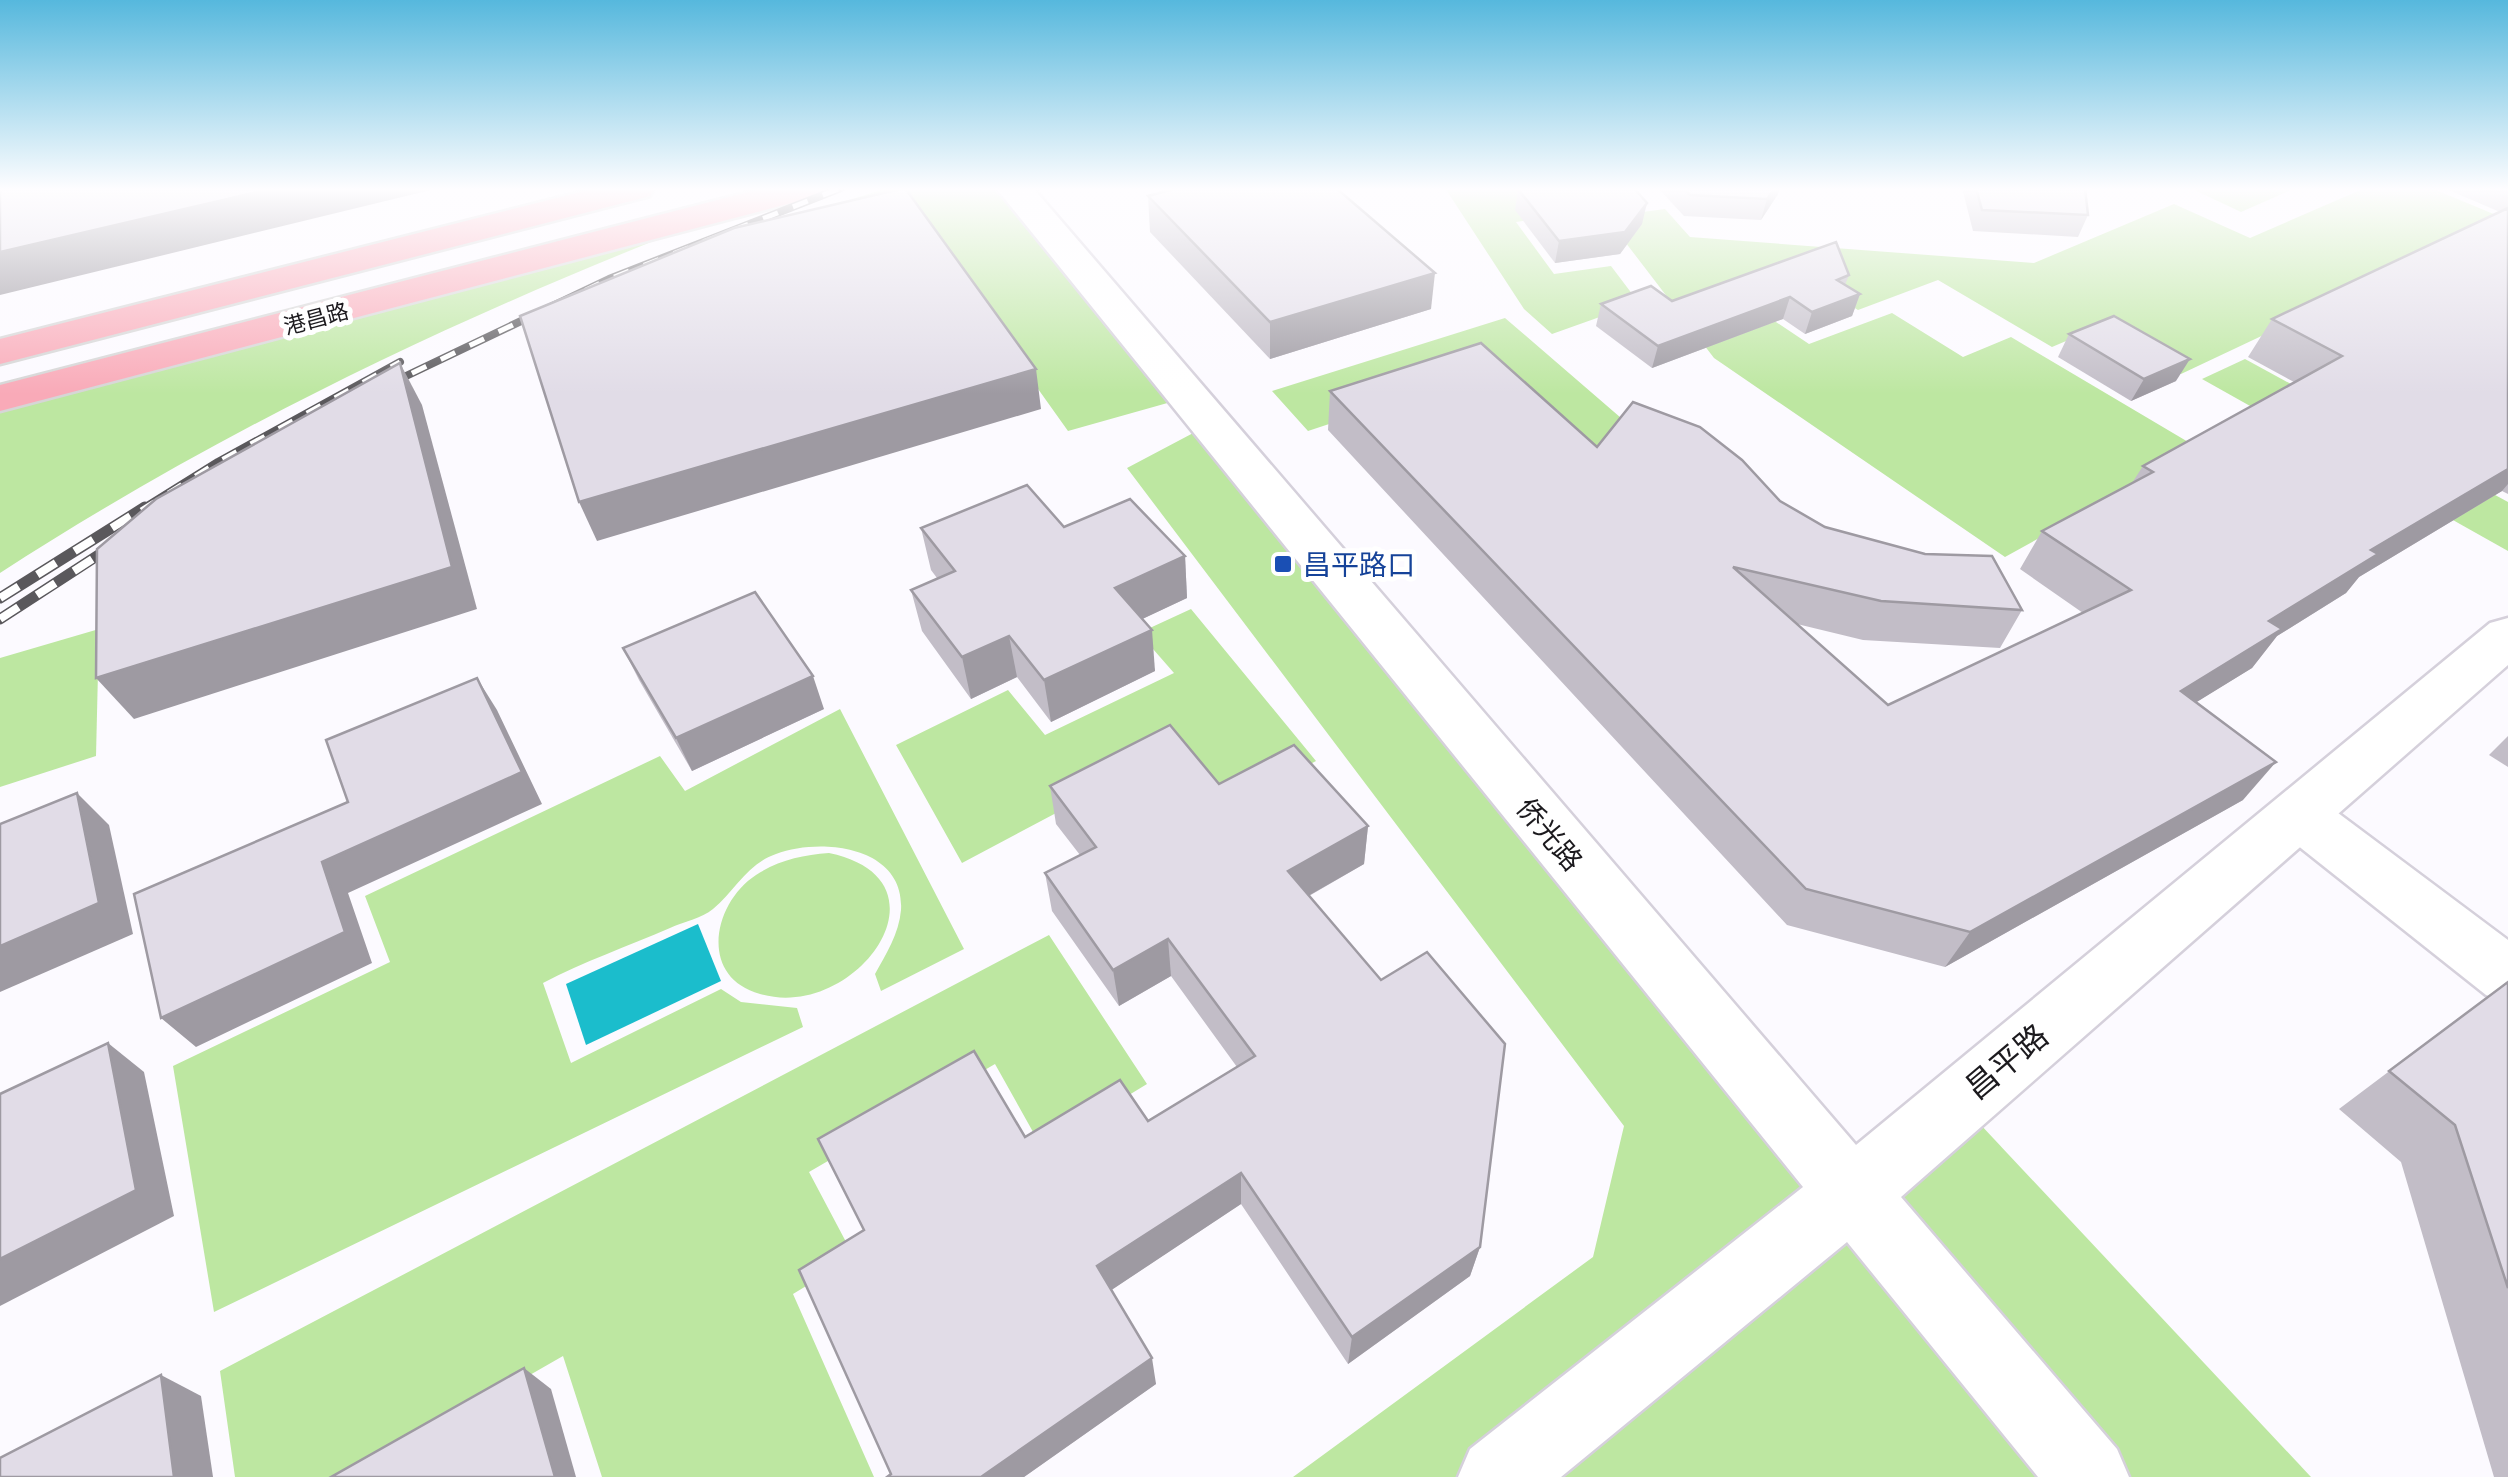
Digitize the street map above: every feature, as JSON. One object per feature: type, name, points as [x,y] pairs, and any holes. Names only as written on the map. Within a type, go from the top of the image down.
[{"type":"main road","name":"港昌路","points":[[0,352],[369,257]]},
{"type":"main road","name":"港昌路","points":[[0,398],[547,257]]},
{"type":"street","name":"侨光路","points":[[1071,257],[2089,1477]]},
{"type":"street","name":"昌平路","points":[[1498,1477],[1851,1194],[2508,636]]},
{"type":"street","points":[[2298,814],[2508,976]]},
{"type":"green space","points":[[541,257],[615,257],[467,320],[276,413],[182,463],[0,573],[0,399]]},
{"type":"green space","points":[[944,257],[1056,257],[1171,402],[1068,431]]},
{"type":"green space","points":[[1490,257],[1542,257],[1554,274],[1611,266],[1639,303],[1552,334],[1524,309]]},
{"type":"green space","points":[[1637,257],[1954,257],[2034,263],[2048,257],[2430,257],[2181,374],[2099,327],[2052,347],[1938,280],[1858,310],[1792,269],[1731,292],[1809,344],[1892,313],[1963,357],[2011,337],[2200,449],[2005,557],[1714,358]]},
{"type":"green space","points":[[1505,318],[1628,424],[1593,470],[1486,372],[1308,431],[1272,391]]},
{"type":"green space","points":[[2245,359],[2508,502],[2508,551],[2202,379]]},
{"type":"green space","points":[[1197,431],[1831,1190],[1468,1477],[1293,1477],[1593,1257],[1624,1126],[1127,468]]},
{"type":"green space","points":[[1191,609],[1316,761],[1222,811],[1175,750],[962,863],[896,745],[1008,690],[1045,735],[1174,673],[1139,633]]},
{"type":"green space","points":[[99,629],[96,756],[0,787],[0,658]]},
{"type":"green space","points":[[840,709],[964,949],[881,991],[875,974],[895,936],[901,910],[899,889],[889,872],[875,860],[836,847],[794,849],[766,858],[709,912],[543,983],[571,1063],[721,989],[741,1002],[797,1008],[803,1027],[214,1312],[173,1066],[390,962],[365,896],[660,756],[685,791]]},
{"type":"green space","points":[[829,853],[867,868],[886,890],[889,917],[879,944],[858,969],[829,988],[796,997],[760,994],[740,985],[727,972],[720,956],[722,920],[730,903],[741,887],[765,870],[791,859]]},
{"type":"green space","points":[[1049,935],[1147,1084],[1042,1148],[995,1064],[809,1172],[854,1257],[793,1294],[874,1477],[602,1477],[563,1356],[351,1477],[235,1477],[220,1371]]},
{"type":"green space","points":[[1979,1123],[2311,1477],[2116,1477],[1886,1207]]},
{"type":"green space","points":[[1849,1216],[2069,1477],[1530,1477]]},
{"type":"water","points":[[698,924],[721,981],[586,1045],[566,984]]},
{"type":"building","points":[[664,257],[955,257],[1036,369],[579,502],[520,316]]},
{"type":"building","points":[[1207,257],[1416,257],[1435,273],[1270,322]]},
{"type":"building","points":[[1795,257],[1842,257],[1849,275],[1837,280],[1860,294],[1812,312],[1790,297],[1658,346],[1601,304],[1651,286],[1672,301]]},
{"type":"building","points":[[2404,257],[2508,257],[2508,469],[2371,550],[2378,554],[2269,621],[2282,629],[2181,691],[2276,762],[1970,932],[1806,889],[1330,391],[1481,343],[1597,447],[1633,402],[1700,427],[1742,460],[1780,501],[1825,527],[1925,554],[1992,556],[2022,610],[1881,601],[1733,567],[1888,705],[2131,590],[2042,531],[2153,472],[2143,466],[2342,356],[2272,319]]},
{"type":"building","points":[[2114,316],[2190,359],[2144,379],[2069,334]]},
{"type":"building","points":[[400,363],[452,567],[96,678],[97,549],[156,499]]},
{"type":"building","points":[[1027,485],[1064,527],[1130,499],[1185,556],[1115,588],[1152,630],[1044,680],[1009,636],[962,657],[911,590],[955,571],[921,528]]},
{"type":"building","points":[[755,592],[813,676],[676,738],[623,648]]},
{"type":"building","points":[[477,678],[522,772],[322,862],[345,932],[161,1018],[134,894],[348,802],[326,740]]},
{"type":"building","points":[[1170,725],[1219,784],[1294,745],[1368,826],[1288,871],[1381,980],[1427,952],[1505,1044],[1480,1247],[1352,1337],[1241,1173],[1097,1266],[1152,1358],[981,1477],[887,1477],[891,1474],[799,1270],[864,1230],[818,1139],[974,1051],[1025,1137],[1120,1080],[1148,1121],[1255,1056],[1168,939],[1113,970],[1045,873],[1096,847],[1050,786]]},
{"type":"building","points":[[77,793],[99,903],[0,946],[0,824]]},
{"type":"building","points":[[2508,982],[2508,1288],[2455,1125],[2389,1071]]},
{"type":"building","points":[[108,1043],[136,1190],[0,1259],[0,1094]]},
{"type":"building","points":[[524,1368],[555,1477],[331,1477]]},
{"type":"building","points":[[161,1375],[174,1477],[0,1477],[0,1458]]},
{"type":"railway","points":[[383,387],[609,279],[665,257]]},
{"type":"railway","points":[[141,510],[218,462],[400,362]]},
{"type":"railway","points":[[0,598],[145,507]]},
{"type":"railway","points":[[0,619],[120,541]]},
{"type":"place","name":"昌平路口","points":[[1283,564]]}]
